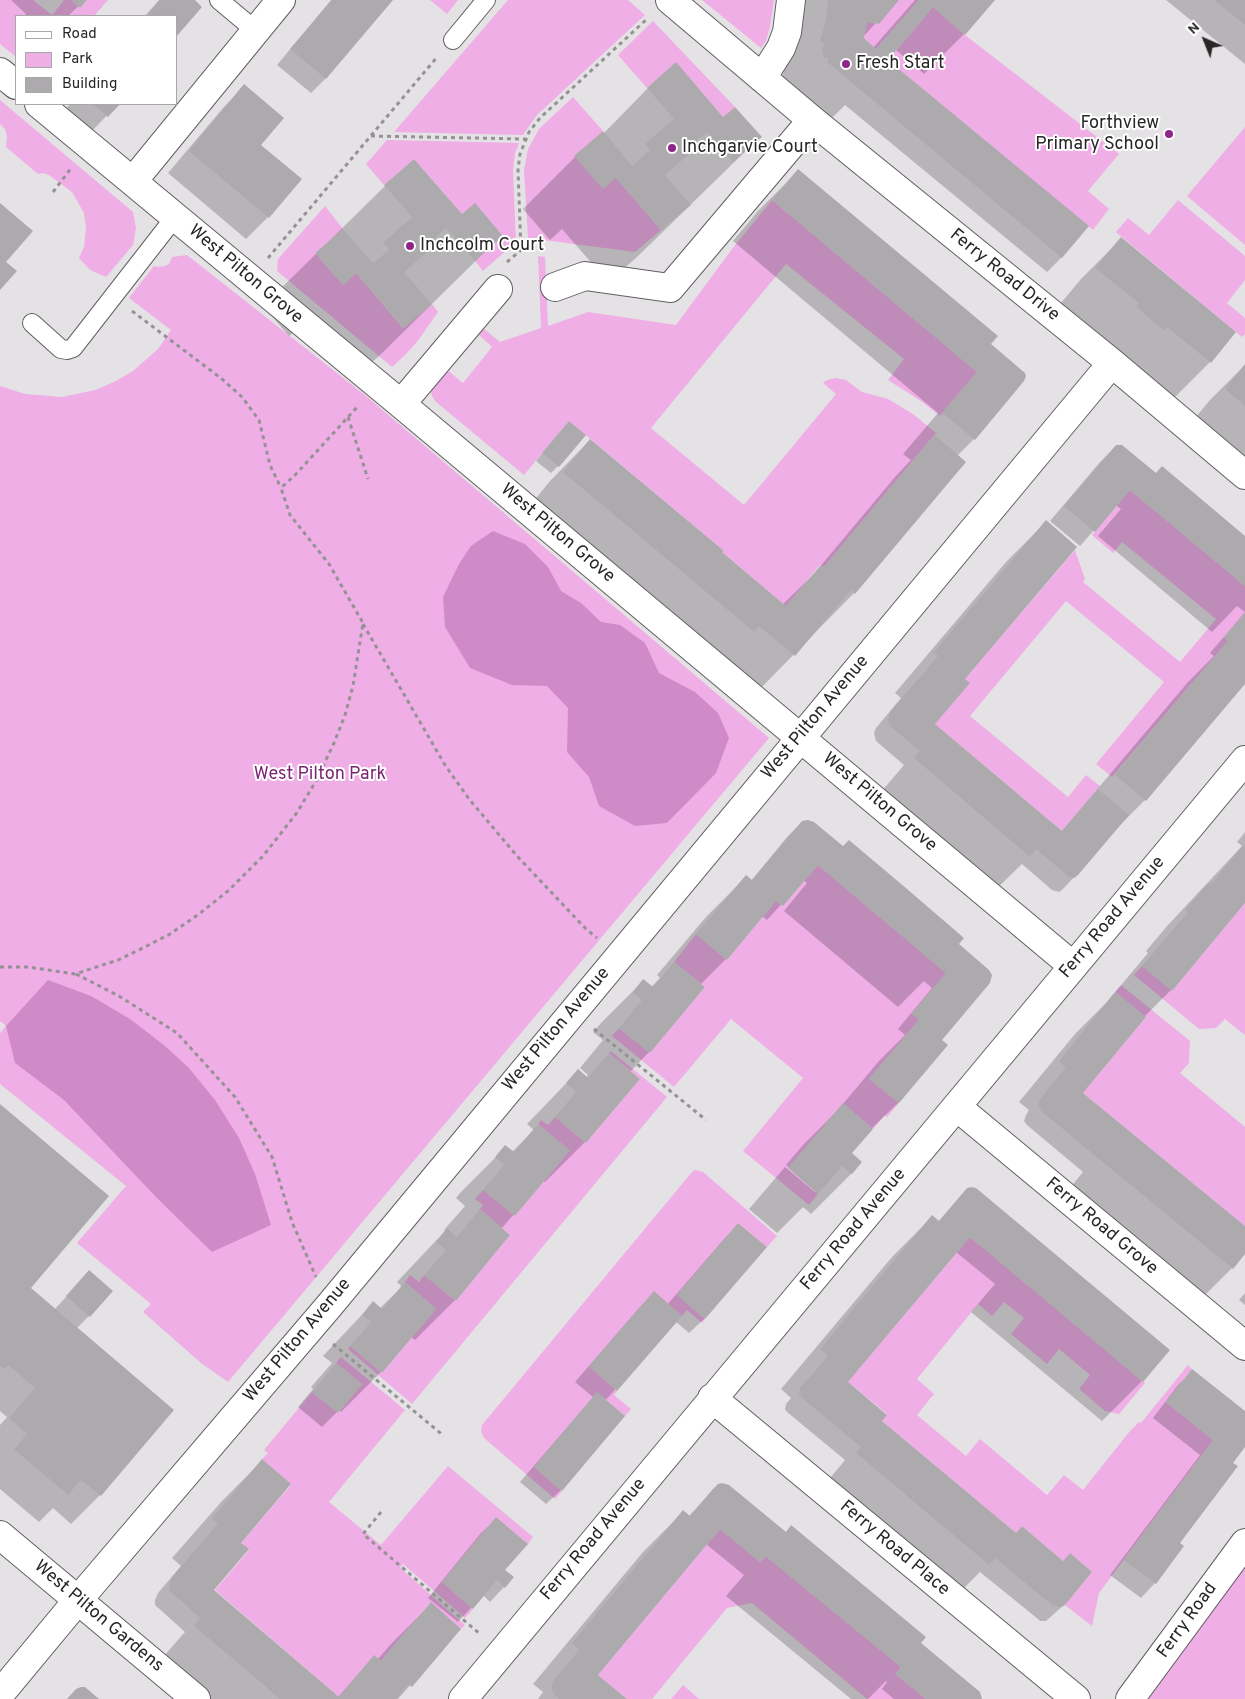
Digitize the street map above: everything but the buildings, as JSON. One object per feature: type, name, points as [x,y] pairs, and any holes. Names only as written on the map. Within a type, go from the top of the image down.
[{"type":"street","points":[[133,181],[281,0]]},
{"type":"street","points":[[762,78],[781,48],[787,32],[791,0]]},
{"type":"street","name":"Ferry Road Drive","points":[[661,6],[762,78],[1112,363],[1245,475]]},
{"type":"street","points":[[0,72],[15,84]]},
{"type":"street","name":"West Pilton Grove","points":[[40,105],[1073,966]]},
{"type":"street","points":[[555,287],[585,276],[670,288],[812,120]]},
{"type":"street","points":[[401,404],[498,289]]},
{"type":"street","name":"West Pilton Avenue","points":[[0,1694],[320,1316],[617,956],[1112,363]]},
{"type":"street","name":"Ferry Road Avenue","points":[[465,1698],[712,1398],[1245,760]]},
{"type":"street","name":"Ferry Road Grove","points":[[957,1107],[1245,1346]]},
{"type":"street","name":"Ferry Road Place","points":[[712,1398],[1076,1699]]},
{"type":"street","name":"West Pilton Gardens","points":[[0,1535],[196,1699]]},
{"type":"street","name":"Ferry Road","points":[[1130,1699],[1245,1543]]},
{"type":"lane","points":[[220,0],[256,30]]},
{"type":"lane","points":[[453,40],[486,0]]},
{"type":"lane","points":[[32,323],[61,348],[70,349],[75,346],[175,217]]},
{"type":"path","points":[[498,289],[500,269],[521,250],[518,170],[520,154],[525,139],[540,118],[661,6]]},
{"type":"path","points":[[250,280],[453,40]]},
{"type":"path","points":[[372,136],[525,139]]},
{"type":"path","points":[[113,296],[222,379],[242,397],[259,420],[270,466],[282,488],[290,515],[329,564],[445,765],[469,799],[506,843],[586,929],[617,956]]},
{"type":"path","points":[[282,488],[377,384]]},
{"type":"path","points":[[348,417],[368,478]]},
{"type":"path","points":[[76,974],[118,960],[170,934],[228,891],[264,856],[296,814],[316,781],[334,743],[353,686],[363,624]]},
{"type":"path","points":[[0,967],[28,967],[76,974],[119,996],[177,1033],[235,1097],[272,1158],[320,1316],[444,1436]]},
{"type":"path","points":[[572,1012],[706,1120]]},
{"type":"path","points":[[381,1512],[363,1534],[501,1652]]},
{"type":"green space","points":[[0,0],[33,0],[52,15],[15,15],[15,56],[0,44]]},
{"type":"green space","points":[[64,0],[71,0],[80,8],[87,0],[108,0],[95,15],[52,15]]},
{"type":"green space","points":[[430,0],[458,0],[447,14]]},
{"type":"green space","points":[[508,0],[628,0],[645,15],[537,115],[523,135],[394,132]]},
{"type":"green space","points":[[702,0],[774,0],[770,27],[766,41],[761,48]]},
{"type":"green space","points":[[898,0],[919,0],[876,49],[864,38],[867,22],[879,24]]},
{"type":"green space","points":[[933,7],[965,35],[1119,154],[1088,191],[1109,209],[1093,230],[888,60]]},
{"type":"green space","points":[[653,21],[735,107],[723,117],[676,63],[647,88],[618,55]]},
{"type":"green space","points":[[573,97],[603,131],[575,156],[616,178],[661,230],[635,252],[528,238],[524,170],[528,149],[539,129]]},
{"type":"green space","points":[[0,100],[133,212],[136,228],[133,245],[106,277],[90,270],[79,258],[84,247],[86,228],[84,213],[72,192],[49,175],[38,174],[6,147],[7,137],[5,129],[0,124]]},
{"type":"green space","points":[[1245,127],[1245,245],[1187,196]]},
{"type":"green space","points":[[387,140],[519,143],[515,153],[513,170],[516,242],[483,271],[475,261],[503,236],[475,204],[462,214],[414,159],[384,185],[366,164]]},
{"type":"green space","points":[[772,200],[977,372],[940,416],[921,401],[888,380],[904,359],[786,264],[651,428],[744,505],[836,394],[823,383],[827,380],[836,378],[846,380],[862,392],[888,399],[913,414],[936,433],[824,567],[820,565],[786,606],[722,552],[724,551],[569,421],[524,475],[436,402],[430,389],[447,370],[463,383],[492,347],[478,334],[483,328],[500,342],[541,328],[538,256],[545,257],[548,326],[588,312],[676,325],[732,249]]},
{"type":"green space","points":[[1178,200],[1245,256],[1245,280],[1227,303],[1245,318],[1245,334],[1242,337],[1116,232],[1128,218],[1149,235]]},
{"type":"green space","points":[[325,206],[343,229],[315,253],[343,285],[356,273],[403,328],[432,304],[438,312],[417,342],[392,367],[277,271],[278,259]]},
{"type":"green space","name":"West Pilton Park","points":[[187,255],[366,396],[769,738],[228,1382],[201,1363],[143,1312],[151,1304],[77,1243],[126,1186],[0,1084],[0,1033],[6,1026],[0,1021],[0,386],[25,394],[62,397],[95,390],[133,371],[158,349],[171,330],[129,298],[154,266],[165,266],[169,264],[172,257]]},
{"type":"green space","points":[[1130,490],[1245,586],[1245,613],[1224,637],[1228,641],[1112,777],[1096,764],[1164,682],[1066,601],[970,716],[1068,797],[1086,775],[1100,786],[1062,831],[935,724],[969,683],[965,679],[1075,550],[1085,579],[1083,582],[1180,662],[1216,619],[1122,542],[1113,553],[1092,535]]},
{"type":"green space","points":[[818,865],[946,973],[919,1020],[869,1079],[899,1103],[873,1129],[843,1104],[788,1168],[818,1194],[809,1205],[743,1151],[803,1078],[731,1019],[674,1087],[612,1036],[619,1028],[650,1053],[705,987],[674,962],[696,934],[727,960],[776,901],[783,906]]},
{"type":"green space","points":[[1245,903],[1245,1035],[1225,1019],[1216,1028],[1199,1029],[1134,975],[1142,966],[1172,991]]},
{"type":"green space","points":[[1121,985],[1190,1041],[1189,1063],[1180,1073],[1245,1127],[1245,1226],[1083,1093],[1146,1017],[1115,992]]},
{"type":"green space","points":[[611,1051],[667,1097],[412,1404],[348,1349],[350,1346],[382,1373],[436,1309],[405,1282],[410,1275],[419,1282],[424,1275],[456,1301],[510,1235],[480,1209],[483,1205],[475,1199],[483,1190],[515,1216],[569,1151],[538,1124],[541,1120],[548,1125],[555,1117],[586,1143],[640,1079],[609,1053]]},
{"type":"green space","points":[[695,1170],[703,1172],[777,1236],[767,1247],[738,1223],[677,1295],[705,1319],[702,1323],[687,1310],[682,1316],[654,1292],[589,1366],[617,1391],[614,1395],[631,1409],[625,1416],[597,1392],[534,1467],[562,1491],[555,1499],[484,1438],[481,1431],[482,1425]]},
{"type":"green space","points":[[970,1237],[1145,1383],[1119,1414],[1105,1411],[1079,1389],[1090,1375],[1059,1349],[1047,1364],[1011,1334],[1024,1318],[1004,1302],[992,1316],[978,1304],[917,1379],[934,1394],[917,1415],[966,1456],[980,1439],[1047,1495],[1064,1475],[1083,1490],[1130,1431],[1139,1422],[1141,1423],[1188,1365],[1192,1369],[1166,1402],[1213,1440],[1099,1593],[1092,1626],[1065,1605],[1092,1572],[1070,1554],[1063,1561],[1022,1526],[1016,1533],[882,1421],[887,1414],[848,1382]]},
{"type":"green space","points":[[341,1357],[405,1410],[329,1502],[381,1545],[448,1466],[533,1537],[528,1544],[496,1517],[442,1582],[473,1609],[465,1618],[403,1564],[400,1568],[465,1625],[461,1629],[430,1603],[381,1661],[374,1656],[339,1697],[215,1590],[249,1550],[241,1543],[291,1485],[262,1459],[268,1453],[264,1450],[312,1392],[338,1413],[362,1384],[336,1363]]},
{"type":"green space","points":[[720,1529],[760,1562],[766,1556],[901,1667],[895,1674],[926,1699],[867,1699],[752,1603],[727,1608],[652,1699],[627,1699],[598,1675]]},
{"type":"green space","points":[[1245,1562],[1245,1699],[1145,1699]]},
{"type":"green space","points":[[683,1685],[699,1699],[671,1699]]},
{"type":"shaded area","points":[[493,531],[525,544],[548,567],[561,591],[581,603],[601,622],[620,625],[645,643],[659,673],[695,692],[718,713],[729,738],[716,773],[667,823],[635,826],[599,806],[589,777],[567,752],[568,708],[547,686],[512,685],[470,668],[445,627],[443,597],[459,564],[471,546]]},
{"type":"shaded area","points":[[48,980],[91,996],[130,1019],[165,1046],[189,1068],[215,1100],[239,1138],[255,1174],[271,1225],[212,1252],[156,1197],[64,1100],[15,1063],[6,1026]]},
{"type":"place","name":"Fresh Start","points":[[846,64]]},
{"type":"place","name":"Forthview Primary School","points":[[1169,134]]},
{"type":"place","name":"Inchgarvie Court","points":[[672,148]]},
{"type":"place","name":"Inchcolm Court","points":[[410,246]]}]
